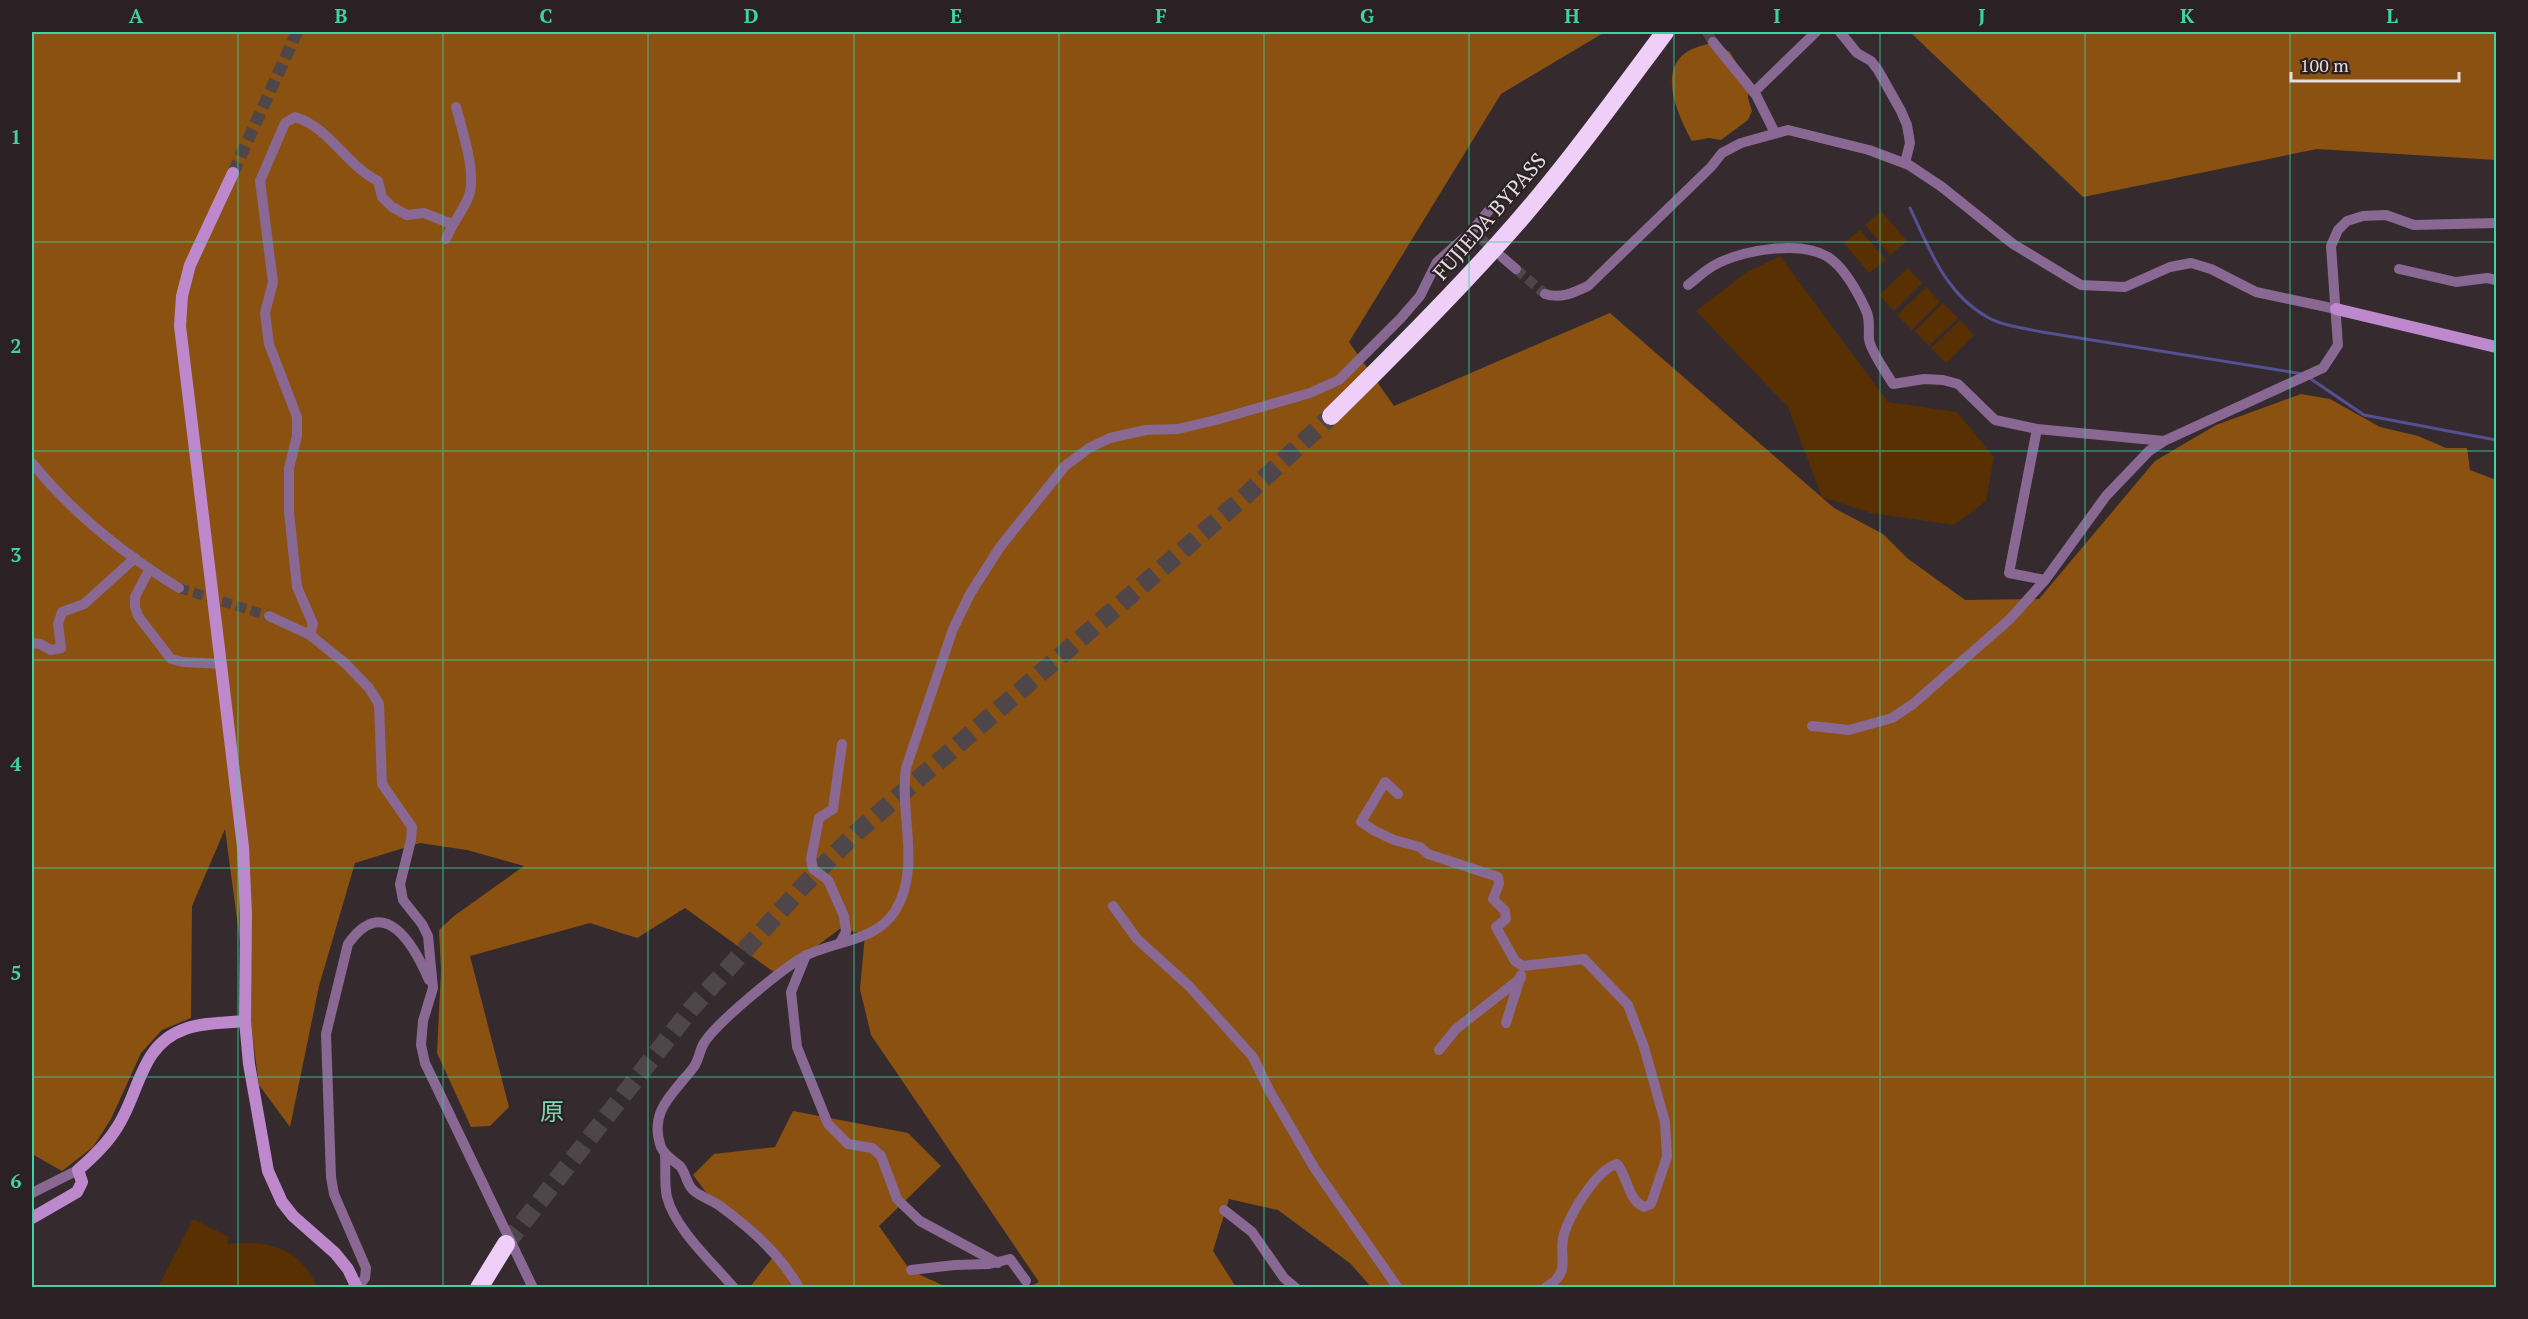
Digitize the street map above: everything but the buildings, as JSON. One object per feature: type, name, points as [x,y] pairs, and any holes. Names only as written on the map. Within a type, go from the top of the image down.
[{"type":"highway","name":"FUJIEDA BYPASS","points":[[1331,416],[1407,341],[1501,241],[1665,32]]},
{"type":"street","points":[[1754,92],[1816,32]]},
{"type":"street","points":[[1840,32],[1857,52],[1871,60],[1901,111],[1907,125],[1910,143],[1905,163]]},
{"type":"street","points":[[1713,42],[1754,92],[1775,133]]},
{"type":"street","points":[[446,239],[469,196],[471,173],[466,142],[456,107]]},
{"type":"street","points":[[310,635],[313,624],[297,587],[289,512],[289,468],[297,436],[297,417],[269,344],[265,313],[273,282],[260,181],[285,123],[295,117],[308,121],[366,175],[378,181],[382,197],[392,207],[407,215],[424,213],[452,224]]},
{"type":"street","points":[[1545,294],[1554,297],[1567,296],[1588,286],[1711,167],[1722,153],[1741,143],[1788,130],[1869,150],[1905,163],[1942,188],[2013,244],[2081,285],[2125,287],[2170,267],[2191,263],[2211,269],[2256,292],[2496,347]]},
{"type":"street","points":[[233,173],[190,264],[182,296],[180,326],[243,847],[246,915],[245,1021],[249,1064],[268,1171],[275,1189],[293,1216],[335,1253],[348,1269],[357,1287],[365,1278],[366,1268],[334,1194],[331,1177],[326,1034],[348,944],[355,933],[367,925],[377,922],[390,924],[402,932],[422,964],[433,988]]},
{"type":"street","points":[[734,1287],[685,1230],[671,1209],[666,1195],[665,1155],[659,1132],[659,1115],[662,1105],[696,1065],[704,1044],[717,1027],[789,966],[807,955],[875,931],[895,912],[909,864],[903,787],[906,768],[953,629],[970,594],[1000,547],[1065,466],[1089,448],[1110,438],[1146,430],[1178,429],[1216,420],[1310,393],[1339,380],[1401,318],[1420,296],[1437,262],[1472,231],[1490,209]]},
{"type":"street","points":[[1812,726],[1849,730],[1892,718],[1913,704],[2010,619],[2045,580],[2106,496],[2149,451],[2164,441],[2323,368],[2338,345],[2331,246],[2338,230],[2347,221],[2363,216],[2386,215],[2414,225],[2496,223]]},
{"type":"street","points":[[1472,231],[1481,239]]},
{"type":"street","points":[[1688,285],[1714,265],[1751,253],[1789,247],[1813,250],[1829,258],[1843,270],[1867,310],[1871,329],[1869,340],[1893,384],[1924,379],[1958,384],[1995,420],[2037,429],[2164,441]]},
{"type":"street","points":[[1502,256],[1516,269]]},
{"type":"street","points":[[2399,269],[2456,282],[2487,278],[2496,280]]},
{"type":"street","points":[[2037,429],[2009,573],[2045,580]]},
{"type":"street","points":[[32,463],[62,499],[149,570],[179,588]]},
{"type":"street","points":[[32,643],[40,644],[51,650],[61,648],[58,624],[62,612],[84,604],[135,558]]},
{"type":"street","points":[[149,570],[135,597],[135,607],[138,616],[171,659],[183,662],[222,664]]},
{"type":"street","points":[[269,616],[310,635],[345,663],[369,688],[379,704],[382,784],[412,827],[400,884],[403,900],[422,924],[428,936],[433,988],[423,1021],[421,1045],[424,1063],[533,1287]]},
{"type":"street","points":[[840,943],[846,932],[844,916],[828,880],[813,869],[811,859],[819,818],[833,809],[842,744]]},
{"type":"street","points":[[1398,794],[1385,783],[1361,822],[1394,840],[1420,847],[1428,854],[1498,877],[1499,885],[1493,899],[1505,911],[1506,919],[1496,927],[1515,961],[1523,966],[1584,959],[1628,1005],[1644,1047],[1665,1122],[1667,1157],[1651,1204],[1644,1207],[1640,1205],[1629,1191],[1621,1169],[1617,1164],[1610,1166],[1578,1204],[1563,1237],[1564,1263],[1560,1275],[1545,1287]]},
{"type":"street","points":[[1113,906],[1137,939],[1189,986],[1253,1057],[1269,1090],[1315,1169],[1398,1287]]},
{"type":"street","points":[[807,955],[790,992],[797,1047],[828,1124],[848,1144],[872,1148],[881,1156],[897,1199],[920,1221],[998,1263]]},
{"type":"street","points":[[1506,1023],[1523,966]]},
{"type":"street","points":[[1439,1050],[1456,1029],[1521,978]]},
{"type":"street","points":[[32,1193],[78,1170],[95,1155],[117,1128],[143,1066],[168,1038],[184,1029],[198,1025],[245,1021]]},
{"type":"street","points":[[665,1155],[682,1168],[692,1189],[723,1208],[766,1246],[799,1287]]},
{"type":"street","points":[[32,1218],[76,1192],[82,1182],[78,1170]]},
{"type":"street","points":[[1224,1210],[1252,1232],[1284,1278],[1296,1287]]},
{"type":"street","points":[[910,1270],[998,1263],[1010,1259],[1026,1281]]},
{"type":"shaded area","points":[[32,32],[1605,32],[1501,94],[1349,342],[1394,406],[1610,313],[1834,508],[1883,534],[1907,558],[1965,600],[2039,599],[2155,461],[2216,425],[2301,394],[2330,399],[2380,427],[2418,436],[2446,448],[2467,448],[2470,470],[2496,480],[2496,1287],[1371,1287],[1351,1264],[1278,1210],[1229,1199],[1213,1251],[1236,1287],[1029,1287],[1039,1282],[871,1035],[860,989],[865,935],[841,928],[778,975],[685,908],[637,938],[590,923],[470,956],[509,1107],[490,1126],[471,1127],[437,1053],[441,971],[439,930],[454,916],[524,866],[467,850],[420,843],[355,863],[319,986],[290,1127],[259,1085],[225,829],[192,906],[191,1018],[162,1030],[141,1053],[111,1119],[93,1147],[62,1171],[32,1154]]},
{"type":"shaded area","points":[[1910,32],[2496,32],[2496,160],[2317,149],[2083,197]]},
{"type":"shaded area","points":[[1713,42],[1730,52],[1749,86],[1748,98],[1752,111],[1748,120],[1721,140],[1709,138],[1692,141],[1673,95],[1673,71],[1678,60],[1687,52]]},
{"type":"shaded area","points":[[1881,211],[1907,241],[1890,255],[1865,225]]},
{"type":"shaded area","points":[[1860,230],[1886,260],[1869,273],[1844,243]]},
{"type":"shaded area","points":[[1780,256],[1888,402],[1957,412],[1994,457],[1986,501],[1954,525],[1871,513],[1822,497],[1788,407],[1696,311],[1747,272]]},
{"type":"shaded area","points":[[1908,268],[1922,283],[1894,311],[1879,295]]},
{"type":"shaded area","points":[[1926,287],[1940,302],[1912,330],[1897,315]]},
{"type":"shaded area","points":[[1943,303],[1958,318],[1929,346],[1915,331]]},
{"type":"shaded area","points":[[1960,320],[1974,335],[1946,363],[1931,348]]},
{"type":"shaded area","points":[[793,1111],[908,1133],[941,1166],[879,1226],[910,1270],[946,1287],[750,1287],[776,1253],[708,1195],[693,1175],[714,1154],[775,1147]]},
{"type":"shaded area","points":[[193,1219],[229,1237],[227,1244],[269,1245],[291,1254],[310,1273],[317,1287],[158,1287]]},
{"type":"waterway","points":[[1910,208],[1932,255],[1949,283],[1972,307],[2000,323],[2042,332],[2303,374]]},
{"type":"waterway","points":[[2308,377],[2364,415],[2496,440]]},
{"type":"tunnel","points":[[233,173],[297,32]]},
{"type":"tunnel","points":[[1707,32],[1713,42]]},
{"type":"tunnel","points":[[1481,239],[1497,252]]},
{"type":"tunnel","points":[[1516,269],[1545,294]]},
{"type":"tunnel","points":[[506,1244],[691,1009],[804,885],[857,832],[1243,498],[1331,416]]},
{"type":"tunnel","points":[[179,588],[269,616]]},
{"type":"district","name":"原","points":[[552,1111]]}]
